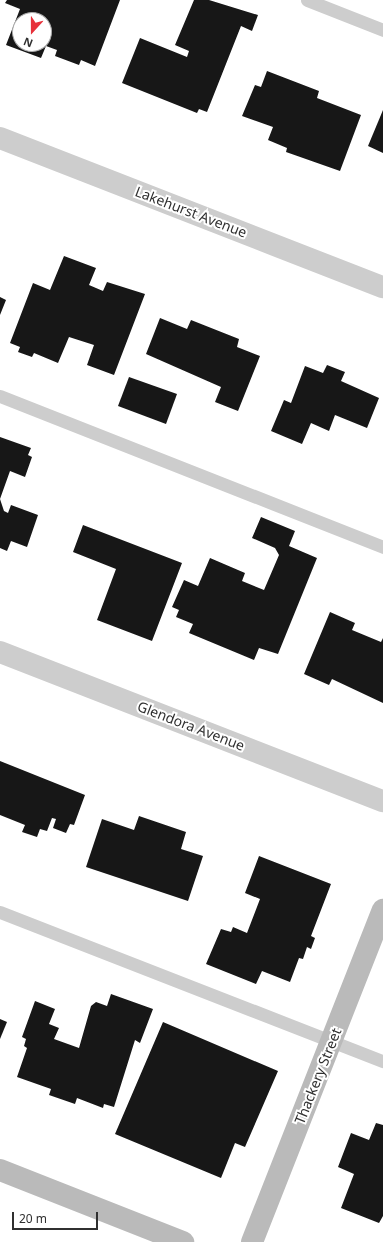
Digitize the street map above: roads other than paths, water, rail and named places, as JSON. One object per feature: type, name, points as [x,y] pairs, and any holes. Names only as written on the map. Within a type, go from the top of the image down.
[{"type":"street","name":"Lakehurst Avenue","points":[[0,138],[383,287]]},
{"type":"street","name":"Glendora Avenue","points":[[0,652],[383,801]]},
{"type":"street","name":"Thackery Street","points":[[252,1242],[383,910]]},
{"type":"street","points":[[0,1170],[183,1242]]},
{"type":"lane","points":[[307,0],[383,30]]},
{"type":"lane","points":[[0,396],[383,547]]},
{"type":"lane","points":[[0,912],[383,1061]]}]
